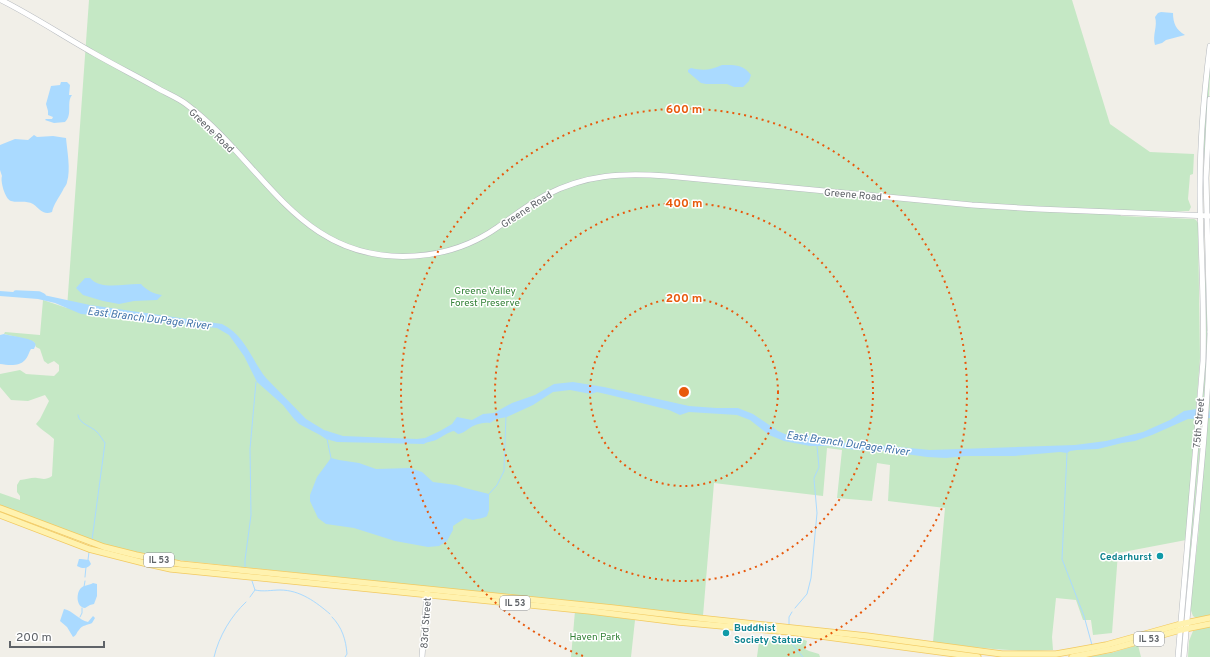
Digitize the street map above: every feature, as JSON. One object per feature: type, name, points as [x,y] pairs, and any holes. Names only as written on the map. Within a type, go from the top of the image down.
[{"type":"main road","name":"IL 53","points":[[0,508],[104,547],[136,556],[167,562],[427,591],[859,635],[1002,654],[1056,654],[1106,645],[1183,626],[1210,624]]},
{"type":"main road","name":"IL 53","points":[[0,515],[89,549],[144,564],[170,568],[427,591],[678,622],[790,632],[978,657]]},
{"type":"main road","name":"IL 53","points":[[1072,657],[1112,650],[1210,618]]},
{"type":"street","name":"Greene Road","points":[[1,0],[26,13],[95,55],[183,102],[212,126],[299,218],[314,230],[334,241],[354,249],[374,254],[415,256],[437,254],[457,248],[488,234],[534,202],[559,189],[589,178],[627,174],[667,176],[972,205],[1206,216]]},
{"type":"street","name":"75th Street","points":[[1178,657],[1183,626],[1202,423],[1206,406],[1210,332],[1202,136],[1204,97],[1210,46]]},
{"type":"street","name":"75th Street","points":[[1202,423],[1200,406],[1204,342],[1206,159],[1210,99]]},
{"type":"street","name":"83rd Street","points":[[422,657],[427,591]]},
{"type":"street","name":"75th Street","points":[[1183,626],[1184,657]]},
{"type":"green space","name":"Greene Valley Forest Preserve","points":[[89,0],[1072,0],[1110,124],[1150,152],[1194,154],[1193,174],[1190,175],[1188,199],[1191,207],[1189,211],[1163,212],[1117,210],[1121,216],[1194,219],[1198,223],[1200,358],[1186,540],[1118,553],[1112,633],[1093,635],[1091,620],[1083,620],[1076,600],[1056,598],[1052,637],[1053,650],[1023,651],[933,642],[945,508],[888,501],[890,465],[877,463],[872,501],[837,498],[842,450],[827,448],[823,496],[714,483],[703,616],[154,557],[95,542],[0,505],[0,493],[20,500],[20,496],[17,492],[17,485],[20,480],[33,478],[44,479],[52,476],[54,439],[36,424],[49,401],[45,395],[28,401],[11,400],[0,387],[0,374],[20,370],[26,374],[54,376],[59,371],[59,365],[54,361],[48,364],[44,361],[40,349],[36,347],[34,342],[4,334],[5,332],[40,335],[43,300],[67,308]]},
{"type":"green space","points":[[1210,61],[1210,77],[1204,178],[1204,131]]},
{"type":"green space","points":[[1204,266],[1207,300],[1207,334],[1204,401],[1202,401],[1205,366]]},
{"type":"green space","points":[[1210,391],[1210,616],[1196,618],[1193,616],[1190,608],[1198,538]]},
{"type":"green space","points":[[1200,427],[1202,427],[1188,579],[1189,551]]},
{"type":"green space","name":"Haven Park","points":[[575,611],[635,620],[631,657],[571,657]]},
{"type":"green space","points":[[1210,626],[1210,657],[1188,657],[1189,641],[1193,631]]},
{"type":"green space","points":[[763,638],[780,644],[788,638],[805,640],[807,641],[805,649],[819,654],[820,657],[757,657],[759,642]]},
{"type":"green space","points":[[1138,645],[1141,657],[1086,657],[1111,653]]},
{"type":"water","points":[[1161,12],[1173,13],[1176,26],[1179,31],[1185,35],[1166,40],[1155,45],[1155,17]]},
{"type":"water","points":[[722,65],[734,65],[745,69],[751,75],[749,81],[743,87],[734,87],[727,84],[706,84],[701,83],[688,72],[691,68],[707,70]]},
{"type":"water","points":[[61,82],[67,82],[70,85],[69,95],[72,95],[70,98],[69,116],[65,122],[54,123],[45,120],[52,119],[53,117],[48,115],[46,104],[51,86],[60,85]]},
{"type":"water","points":[[34,135],[37,137],[53,136],[66,138],[69,166],[67,183],[55,203],[52,212],[49,213],[41,211],[30,203],[9,200],[2,186],[2,176],[0,170],[0,145],[15,139],[28,140]]},
{"type":"water","points":[[85,278],[90,278],[100,284],[114,286],[141,284],[150,291],[162,295],[157,300],[134,301],[119,304],[103,301],[83,295],[76,288]]},
{"type":"water","points":[[0,291],[39,294],[90,305],[222,324],[236,334],[247,348],[266,378],[306,419],[324,430],[343,436],[425,438],[452,424],[457,417],[472,420],[483,414],[494,413],[512,403],[535,395],[554,384],[573,382],[604,387],[689,406],[738,408],[753,414],[778,431],[792,437],[805,437],[807,435],[817,439],[844,443],[930,450],[1075,445],[1106,441],[1143,432],[1170,420],[1184,411],[1209,407],[1210,418],[1188,419],[1135,441],[1098,449],[1077,450],[1067,453],[1060,452],[1014,456],[965,456],[946,458],[885,451],[856,450],[829,446],[810,446],[784,441],[769,435],[750,420],[737,415],[689,412],[680,415],[669,410],[597,392],[591,394],[570,390],[553,392],[533,405],[507,417],[496,419],[490,423],[475,425],[458,434],[454,431],[447,433],[436,440],[424,444],[337,442],[326,439],[299,424],[283,405],[257,382],[244,356],[229,335],[217,328],[81,314],[55,303],[38,299],[0,296]]},
{"type":"water","points":[[4,334],[29,339],[35,343],[36,346],[34,349],[31,349],[25,360],[20,364],[0,364],[0,335]]},
{"type":"water","points":[[331,458],[359,463],[376,469],[410,468],[422,472],[433,482],[456,485],[489,494],[489,510],[487,516],[473,520],[465,518],[453,526],[453,530],[447,541],[439,546],[428,547],[395,541],[354,528],[326,524],[318,518],[310,501],[310,495],[317,477]]},
{"type":"water","points":[[79,559],[89,560],[91,564],[90,566],[83,568],[77,566]]},
{"type":"water","points":[[93,583],[97,584],[97,596],[94,604],[85,608],[82,607],[78,603],[79,590],[82,587]]},
{"type":"water","points":[[64,609],[88,622],[93,616],[95,618],[92,623],[82,627],[73,637],[67,627],[60,621]]},
{"type":"waterway","name":"East Branch DuPage River","points":[[16,293],[39,294],[43,296]]},
{"type":"waterway","points":[[245,568],[251,515],[250,449],[256,382]]},
{"type":"waterway","points":[[78,415],[81,421],[95,430],[105,443],[92,540]]},
{"type":"waterway","points":[[489,494],[497,485],[504,471],[506,416]]},
{"type":"waterway","points":[[327,439],[331,458]]},
{"type":"waterway","points":[[814,478],[819,467],[817,446]]},
{"type":"waterway","points":[[1067,453],[1062,559],[1084,616],[1092,645]]},
{"type":"waterway","points":[[795,608],[807,594],[811,578],[817,513],[814,479]]},
{"type":"waterway","points":[[88,560],[89,552]]},
{"type":"waterway","points":[[85,577],[86,567]]},
{"type":"waterway","points":[[84,587],[85,581]]},
{"type":"waterway","points":[[250,597],[255,590],[252,581]]},
{"type":"waterway","points":[[255,590],[280,590],[301,594],[330,614]]},
{"type":"waterway","points":[[214,657],[226,627],[246,602]]},
{"type":"waterway","points":[[80,617],[82,608]]},
{"type":"waterway","points":[[789,625],[789,617],[792,612]]},
{"type":"waterway","points":[[332,617],[341,629],[346,644],[347,654],[345,657]]},
{"type":"waterway","points":[[789,635],[792,644],[803,657]]},
{"type":"place","name":"Cedarhurst","points":[[1160,556]]},
{"type":"place","name":"Buddhist Society Statue","points":[[726,633]]}]
